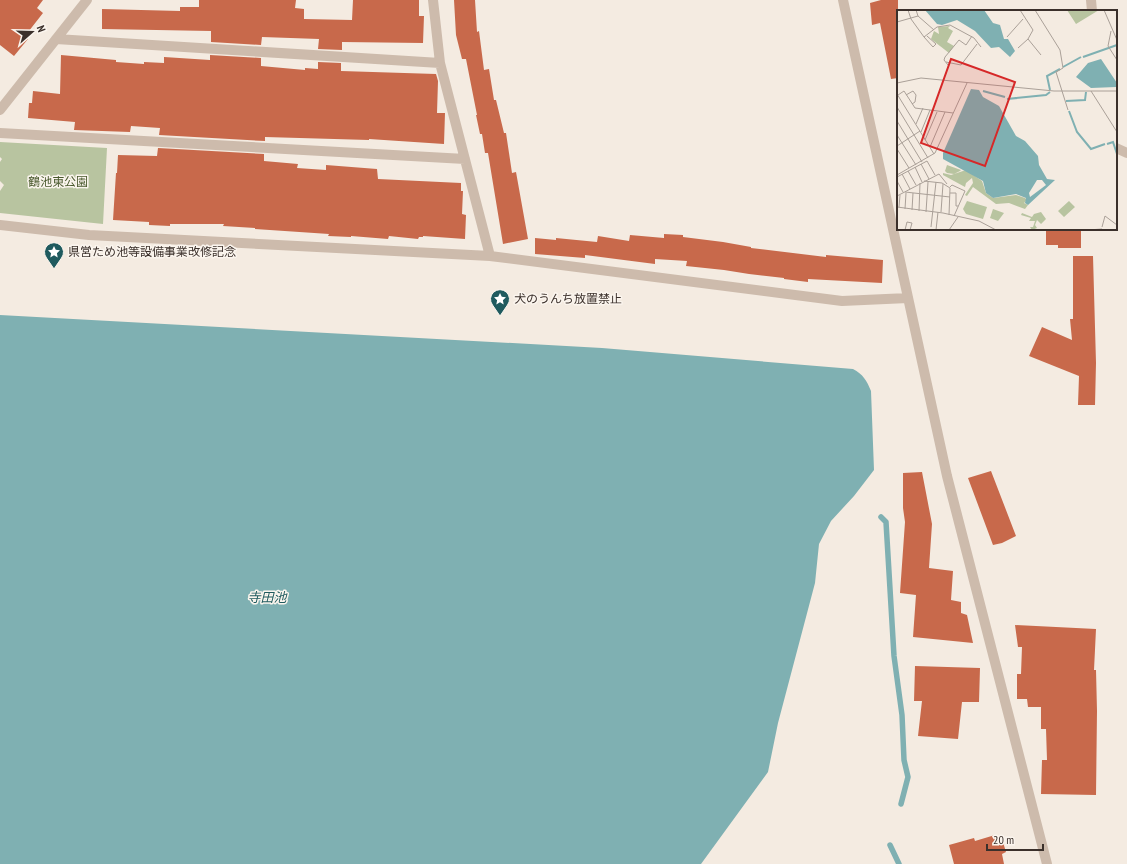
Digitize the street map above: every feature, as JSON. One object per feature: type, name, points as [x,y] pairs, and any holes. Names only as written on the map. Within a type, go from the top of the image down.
[{"type":"street","points":[[0,110],[87,0]]},
{"type":"street","points":[[433,0],[440,63],[490,256]]},
{"type":"street","points":[[843,0],[946,476],[1048,864]]},
{"type":"street","points":[[1091,0],[1092,10]]},
{"type":"street","points":[[56,39],[440,63]]},
{"type":"street","points":[[0,133],[465,159]]},
{"type":"street","points":[[1117,148],[1127,153]]},
{"type":"street","points":[[0,225],[89,235],[490,256],[842,301],[908,298]]},
{"type":"green space","name":"鶴池東公園","points":[[0,142],[107,148],[103,224],[0,213],[0,191],[4,185],[0,181],[0,162],[2,159],[0,157]]},
{"type":"water","name":"寺田池","points":[[0,315],[602,348],[853,369],[864,378],[871,391],[874,470],[854,496],[831,521],[819,544],[815,583],[778,723],[768,772],[701,864],[0,864]]},
{"type":"building","points":[[0,0],[43,0],[37,8],[43,13],[25,36],[28,39],[14,56],[0,45]]},
{"type":"building","points":[[199,0],[296,0],[295,8],[304,9],[304,19],[352,20],[353,0],[419,0],[419,16],[424,16],[423,43],[342,42],[342,50],[318,49],[319,39],[262,37],[261,45],[211,42],[211,31],[102,29],[102,9],[180,11],[180,7],[199,7]]},
{"type":"building","points":[[454,0],[475,0],[477,32],[479,31],[484,70],[489,69],[494,100],[496,100],[504,133],[506,133],[512,173],[516,172],[528,239],[503,244],[488,153],[485,153],[482,134],[480,134],[466,59],[462,59],[456,35]]},
{"type":"building","points":[[881,0],[898,0],[897,78],[891,79],[880,23],[872,25],[870,3]]},
{"type":"building","points":[[61,55],[144,64],[144,62],[164,63],[164,57],[210,60],[210,55],[261,58],[261,66],[305,70],[305,68],[318,69],[318,62],[341,63],[341,71],[436,74],[438,81],[437,113],[445,113],[444,144],[369,139],[265,137],[265,141],[159,135],[160,128],[131,126],[130,132],[74,130],[75,122],[28,118],[29,103],[32,103],[33,91],[60,94]]},
{"type":"building","points":[[158,148],[264,154],[264,161],[298,164],[297,168],[326,170],[326,165],[377,169],[378,179],[461,183],[461,191],[463,191],[462,214],[466,215],[465,239],[423,236],[419,237],[418,239],[389,236],[388,239],[328,236],[329,234],[223,226],[224,224],[170,224],[170,226],[149,225],[149,222],[113,220],[118,155],[157,156]]},
{"type":"building","points":[[1046,230],[1081,230],[1081,248],[1058,248],[1058,245],[1046,245]]},
{"type":"building","points":[[664,234],[683,235],[683,237],[723,242],[751,248],[826,257],[826,255],[883,260],[882,283],[808,279],[808,282],[686,266],[687,261],[655,259],[655,264],[585,255],[585,258],[535,254],[535,238],[556,240],[556,238],[597,242],[598,236],[629,241],[630,235],[664,238]]},
{"type":"building","points":[[1073,256],[1093,256],[1096,363],[1095,405],[1078,405],[1079,376],[1029,356],[1042,327],[1072,340],[1070,319],[1073,319]]},
{"type":"building","points":[[991,471],[1016,536],[1002,543],[993,545],[968,478]]},
{"type":"building","points":[[922,472],[932,524],[929,568],[953,571],[951,600],[961,602],[961,613],[967,615],[973,643],[913,637],[916,595],[900,593],[905,522],[903,508],[903,473]]},
{"type":"building","points":[[1015,625],[1096,629],[1094,670],[1096,670],[1097,711],[1096,795],[1041,794],[1042,760],[1047,760],[1046,729],[1041,729],[1041,707],[1028,707],[1027,699],[1017,699],[1017,674],[1021,674],[1022,647],[1018,647]]},
{"type":"building","points":[[915,666],[980,668],[979,702],[962,702],[958,739],[918,736],[922,701],[914,701]]},
{"type":"building","points":[[995,835],[997,840],[1002,839],[1006,852],[1002,854],[1004,864],[954,864],[949,845],[974,838],[975,841]]},
{"type":"waterway","points":[[881,517],[886,522],[894,656],[902,715],[904,760],[908,777],[901,804]]},
{"type":"waterway","points":[[890,845],[899,864]]},
{"type":"place","name":"県営ため池等設備事業改修記念","points":[[54,269]]},
{"type":"place","name":"犬のうんち放置禁止","points":[[500,316]]}]
